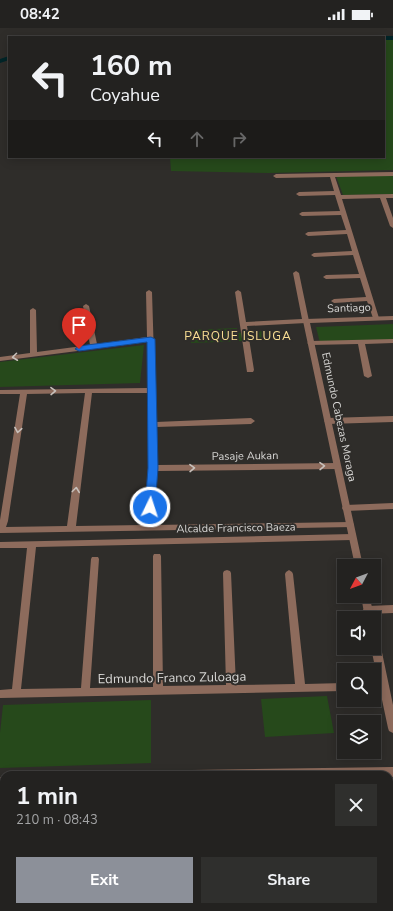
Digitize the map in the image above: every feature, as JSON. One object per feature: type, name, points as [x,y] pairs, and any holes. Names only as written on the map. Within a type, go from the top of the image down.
[{"type":"street","points":[[276,176],[393,174]]},
{"type":"street","points":[[332,175],[376,318]]},
{"type":"street","points":[[299,194],[393,196]]},
{"type":"street","points":[[382,196],[393,226]]},
{"type":"street","points":[[302,214],[344,213]]},
{"type":"street","points":[[308,234],[350,232]]},
{"type":"street","points":[[314,255],[356,253]]},
{"type":"street","name":"Edmundo Cabezas Moraga","points":[[296,273],[357,559]]},
{"type":"street","points":[[326,277],[363,276]]},
{"type":"street","points":[[148,528],[153,468],[149,292]]},
{"type":"street","points":[[238,292],[250,370]]},
{"type":"street","points":[[334,301],[370,299]]},
{"type":"street","points":[[86,306],[94,347]]},
{"type":"street","points":[[33,310],[34,355]]},
{"type":"street","name":"Santiago","points":[[243,324],[393,318]]},
{"type":"street","points":[[0,359],[151,339]]},
{"type":"street","points":[[310,343],[393,341]]},
{"type":"street","points":[[361,342],[368,376]]},
{"type":"street","points":[[71,529],[88,390]]},
{"type":"street","points":[[0,392],[152,390]]},
{"type":"street","points":[[0,530],[4,521],[24,391]]},
{"type":"street","points":[[328,421],[393,419]]},
{"type":"street","points":[[152,425],[251,421]]},
{"type":"street","name":"Pasaje Aukan","points":[[153,468],[337,466]]},
{"type":"street","points":[[346,508],[393,506]]},
{"type":"street","name":"Alcalde Francisco Baeza","points":[[0,530],[350,525]]},
{"type":"street","name":"Alcalde Francisco Baeza","points":[[0,545],[352,537]]},
{"type":"street","points":[[16,694],[32,545]]},
{"type":"street","points":[[157,556],[158,691]]},
{"type":"street","points":[[85,693],[95,559]]},
{"type":"street","points":[[228,573],[231,690]]},
{"type":"street","points":[[289,574],[300,687]]},
{"type":"street","points":[[381,612],[393,609]]},
{"type":"street","name":"Edmundo Franco Zuloaga","points":[[0,694],[337,687]]},
{"type":"street","points":[[381,693],[393,728]]},
{"type":"green space","points":[[385,38],[393,38],[393,170],[269,173],[171,171],[170,158],[385,158]]},
{"type":"green space","points":[[393,175],[393,194],[343,195],[336,176]]},
{"type":"green space","points":[[393,324],[393,340],[320,343],[316,327]]},
{"type":"green space","points":[[237,328],[237,333],[265,331],[266,340],[191,343],[190,330]]},
{"type":"green space","points":[[144,345],[140,383],[0,387],[0,362]]},
{"type":"green space","points":[[327,696],[334,733],[265,737],[261,699]]},
{"type":"green space","points":[[151,700],[151,763],[0,768],[0,733],[3,705]]},
{"type":"waterway","points":[[385,38],[393,38]]},
{"type":"waterway","points":[[0,61],[8,58]]},
{"type":"district","name":"PARQUE ISLUGA","points":[[238,336]]},
{"type":"route","points":[[79,349],[151,339],[153,468],[150,507]]}]
